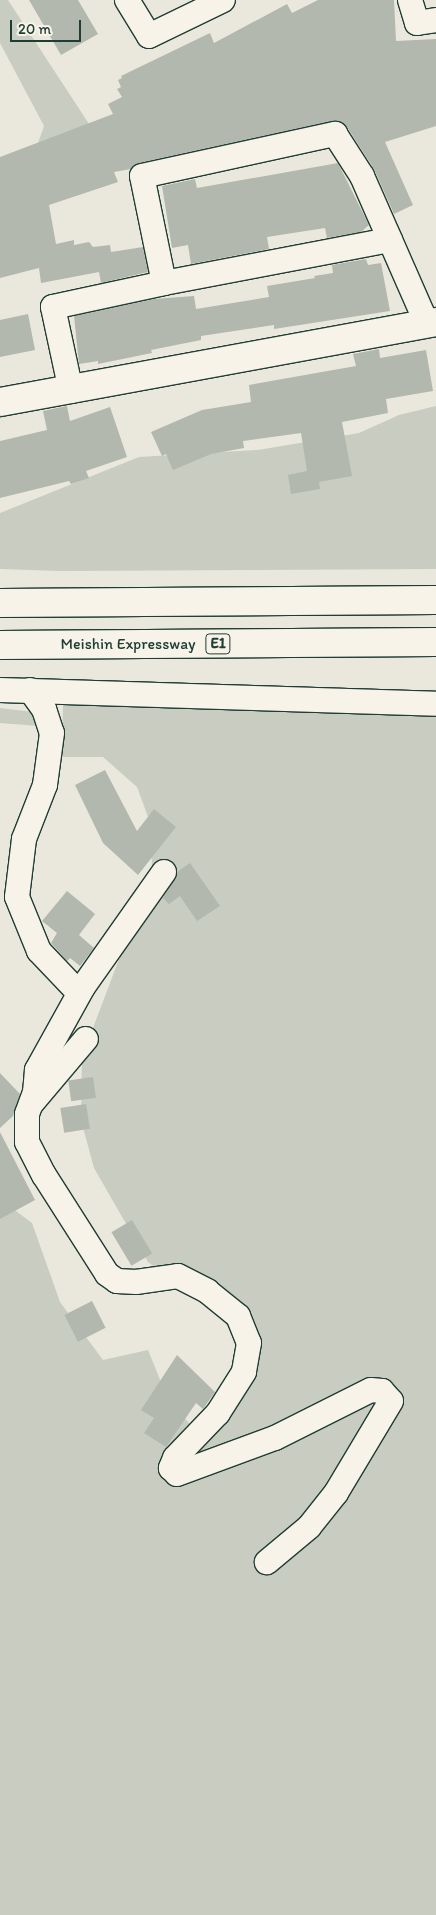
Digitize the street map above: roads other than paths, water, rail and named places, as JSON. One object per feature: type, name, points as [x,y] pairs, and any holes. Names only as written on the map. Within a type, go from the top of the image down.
[{"type":"main road","points":[[0,402],[72,391],[431,323]]},
{"type":"main road","points":[[0,603],[436,600]]},
{"type":"main road","name":"Meishin Expressway","points":[[0,645],[436,642]]},
{"type":"street","points":[[128,0],[149,36],[223,0]]},
{"type":"street","points":[[410,0],[417,23],[436,20]]},
{"type":"street","points":[[164,283],[142,176],[335,134],[362,176],[390,240],[431,323]]},
{"type":"street","points":[[72,391],[53,307],[164,283],[390,240]]},
{"type":"street","points":[[0,690],[436,704]]},
{"type":"street","points":[[30,690],[44,709],[52,733],[45,785],[24,838],[17,897],[39,951],[79,993]]},
{"type":"street","points":[[164,872],[119,932],[79,993],[37,1070],[27,1114],[28,1142],[44,1175],[107,1274],[118,1281],[136,1282],[178,1276],[207,1290],[238,1316],[249,1343],[244,1372],[218,1412],[175,1458],[171,1468],[177,1474],[274,1438],[371,1390],[382,1391],[392,1401],[320,1513],[309,1527],[267,1562]]},
{"type":"street","points":[[30,1106],[86,1038]]}]
